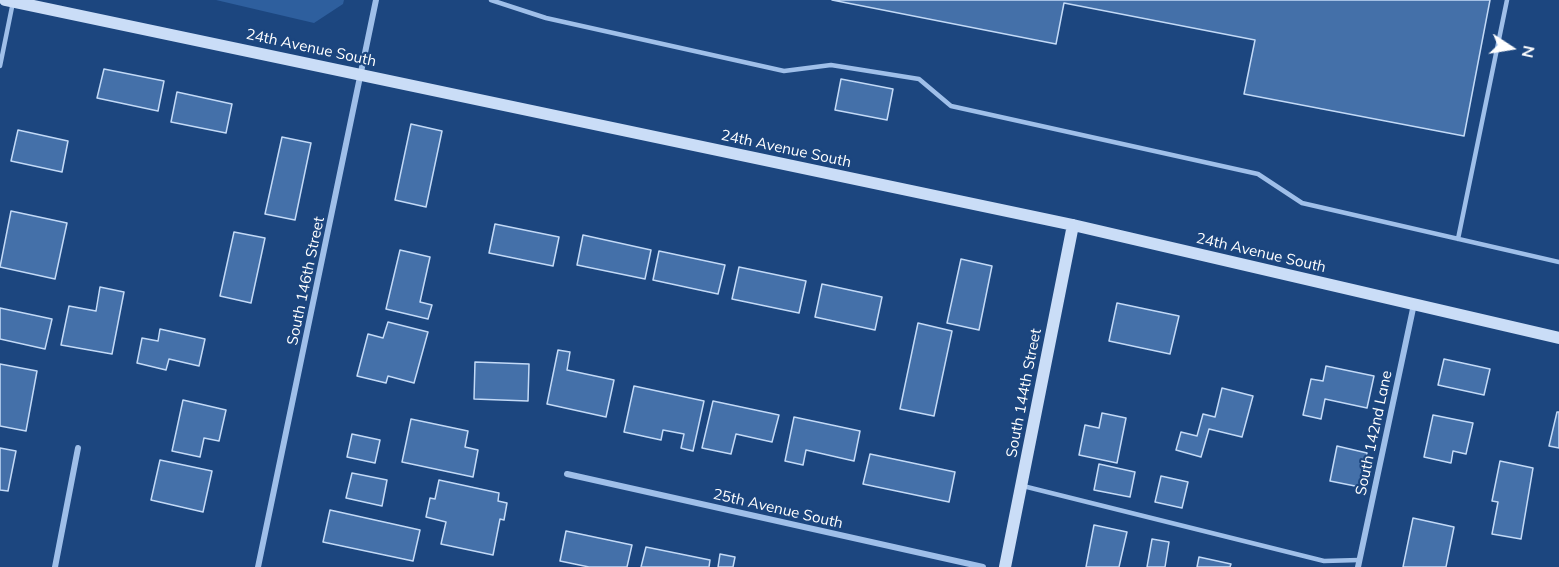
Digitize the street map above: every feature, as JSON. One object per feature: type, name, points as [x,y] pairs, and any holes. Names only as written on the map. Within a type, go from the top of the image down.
[{"type":"street","name":"South 146th Street","points":[[258,567],[376,0]]},
{"type":"street","name":"24th Avenue South","points":[[9,1],[1073,225],[1559,338]]},
{"type":"street","name":"South 144th Street","points":[[1005,567],[1073,225]]},
{"type":"street","name":"South 142nd Lane","points":[[1359,564],[1414,303]]},
{"type":"street","points":[[55,567],[78,448]]},
{"type":"street","name":"25th Avenue South","points":[[567,474],[983,567]]},
{"type":"lane","points":[[491,0],[546,18],[784,71],[831,65],[919,79],[951,106],[1258,174],[1302,203],[1559,262]]},
{"type":"lane","points":[[1458,238],[1507,0]]},
{"type":"lane","points":[[0,66],[9,1]]},
{"type":"lane","points":[[1021,485],[1324,561],[1359,564]]},
{"type":"shaded area","points":[[216,0],[344,0],[343,4],[314,23]]},
{"type":"building","points":[[832,0],[1490,0],[1464,136],[1244,94],[1255,40],[1064,3],[1056,44]]},
{"type":"building","points":[[104,69],[164,81],[158,111],[97,98]]},
{"type":"building","points":[[841,79],[893,89],[887,120],[835,110]]},
{"type":"building","points":[[177,92],[232,104],[226,133],[171,122]]},
{"type":"building","points":[[411,124],[442,131],[426,207],[395,200]]},
{"type":"building","points":[[18,130],[68,141],[62,172],[11,161]]},
{"type":"building","points":[[282,137],[311,143],[295,220],[265,214]]},
{"type":"building","points":[[11,211],[67,223],[55,279],[0,267]]},
{"type":"building","points":[[495,224],[559,237],[553,266],[489,253]]},
{"type":"building","points":[[234,232],[265,238],[251,303],[220,296]]},
{"type":"building","points":[[583,235],[651,250],[645,279],[577,265]]},
{"type":"building","points":[[400,250],[430,257],[420,302],[432,305],[428,319],[386,309]]},
{"type":"building","points":[[659,251],[725,265],[718,294],[653,280]]},
{"type":"building","points":[[961,259],[992,266],[979,330],[947,323]]},
{"type":"building","points":[[739,267],[806,281],[799,313],[732,299]]},
{"type":"building","points":[[822,284],[882,297],[875,330],[815,317]]},
{"type":"building","points":[[100,287],[124,292],[112,354],[61,345],[69,306],[96,311]]},
{"type":"building","points":[[1117,303],[1179,316],[1170,354],[1109,341]]},
{"type":"building","points":[[0,308],[52,319],[45,349],[0,339]]},
{"type":"building","points":[[388,322],[428,332],[414,383],[388,376],[386,383],[357,376],[368,334],[383,338]]},
{"type":"building","points":[[918,323],[952,331],[934,416],[900,409]]},
{"type":"building","points":[[160,329],[205,339],[199,366],[169,359],[166,370],[137,363],[142,338],[158,341]]},
{"type":"building","points":[[558,350],[570,352],[567,370],[614,380],[606,417],[547,404]]},
{"type":"building","points":[[1444,359],[1490,369],[1484,395],[1438,385]]},
{"type":"building","points":[[475,362],[529,364],[528,401],[474,399]]},
{"type":"building","points":[[0,364],[37,371],[26,431],[0,426]]},
{"type":"building","points":[[1326,366],[1374,376],[1367,408],[1325,399],[1321,419],[1303,415],[1311,379],[1323,381]]},
{"type":"building","points":[[634,386],[704,401],[693,451],[681,448],[684,434],[663,430],[661,440],[624,432]]},
{"type":"building","points":[[1222,388],[1253,396],[1242,437],[1209,429],[1201,457],[1176,450],[1181,432],[1197,436],[1203,414],[1215,417]]},
{"type":"building","points":[[183,400],[226,410],[219,441],[204,438],[200,457],[172,451]]},
{"type":"building","points":[[713,401],[779,415],[772,442],[736,434],[731,454],[702,448]]},
{"type":"building","points":[[1557,412],[1559,412],[1559,448],[1549,446]]},
{"type":"building","points":[[1102,413],[1126,418],[1117,463],[1079,455],[1085,425],[1099,428]]},
{"type":"building","points":[[1433,415],[1473,423],[1466,454],[1453,451],[1451,463],[1424,457]]},
{"type":"building","points":[[794,417],[860,431],[854,461],[806,450],[803,465],[785,461]]},
{"type":"building","points":[[411,419],[468,431],[465,447],[478,450],[473,477],[402,462]]},
{"type":"building","points":[[352,434],[380,440],[375,463],[347,457]]},
{"type":"building","points":[[1337,446],[1367,453],[1360,487],[1330,481]]},
{"type":"building","points":[[0,448],[16,451],[8,491],[0,490]]},
{"type":"building","points":[[870,454],[955,472],[949,502],[863,484]]},
{"type":"building","points":[[160,460],[212,471],[203,512],[151,500]]},
{"type":"building","points":[[1500,461],[1533,468],[1521,539],[1492,534],[1498,502],[1492,501]]},
{"type":"building","points":[[1099,464],[1135,472],[1130,497],[1094,490]]},
{"type":"building","points":[[352,473],[387,480],[382,506],[346,498]]},
{"type":"building","points":[[1161,476],[1188,482],[1182,508],[1155,502]]},
{"type":"building","points":[[439,480],[499,493],[498,501],[507,503],[504,520],[500,519],[493,555],[441,544],[446,522],[426,517],[430,498],[435,499]]},
{"type":"building","points":[[330,510],[420,530],[413,561],[323,542]]},
{"type":"building","points":[[1413,518],[1454,527],[1446,567],[1403,567]]},
{"type":"building","points":[[1094,525],[1127,532],[1119,567],[1086,567]]},
{"type":"building","points":[[566,531],[632,545],[627,567],[589,567],[560,561]]},
{"type":"building","points":[[1152,539],[1169,542],[1165,567],[1147,567]]},
{"type":"building","points":[[646,547],[710,560],[709,567],[641,567]]},
{"type":"building","points":[[720,554],[735,557],[733,567],[718,567]]},
{"type":"building","points":[[1199,557],[1231,564],[1230,567],[1197,567]]}]
